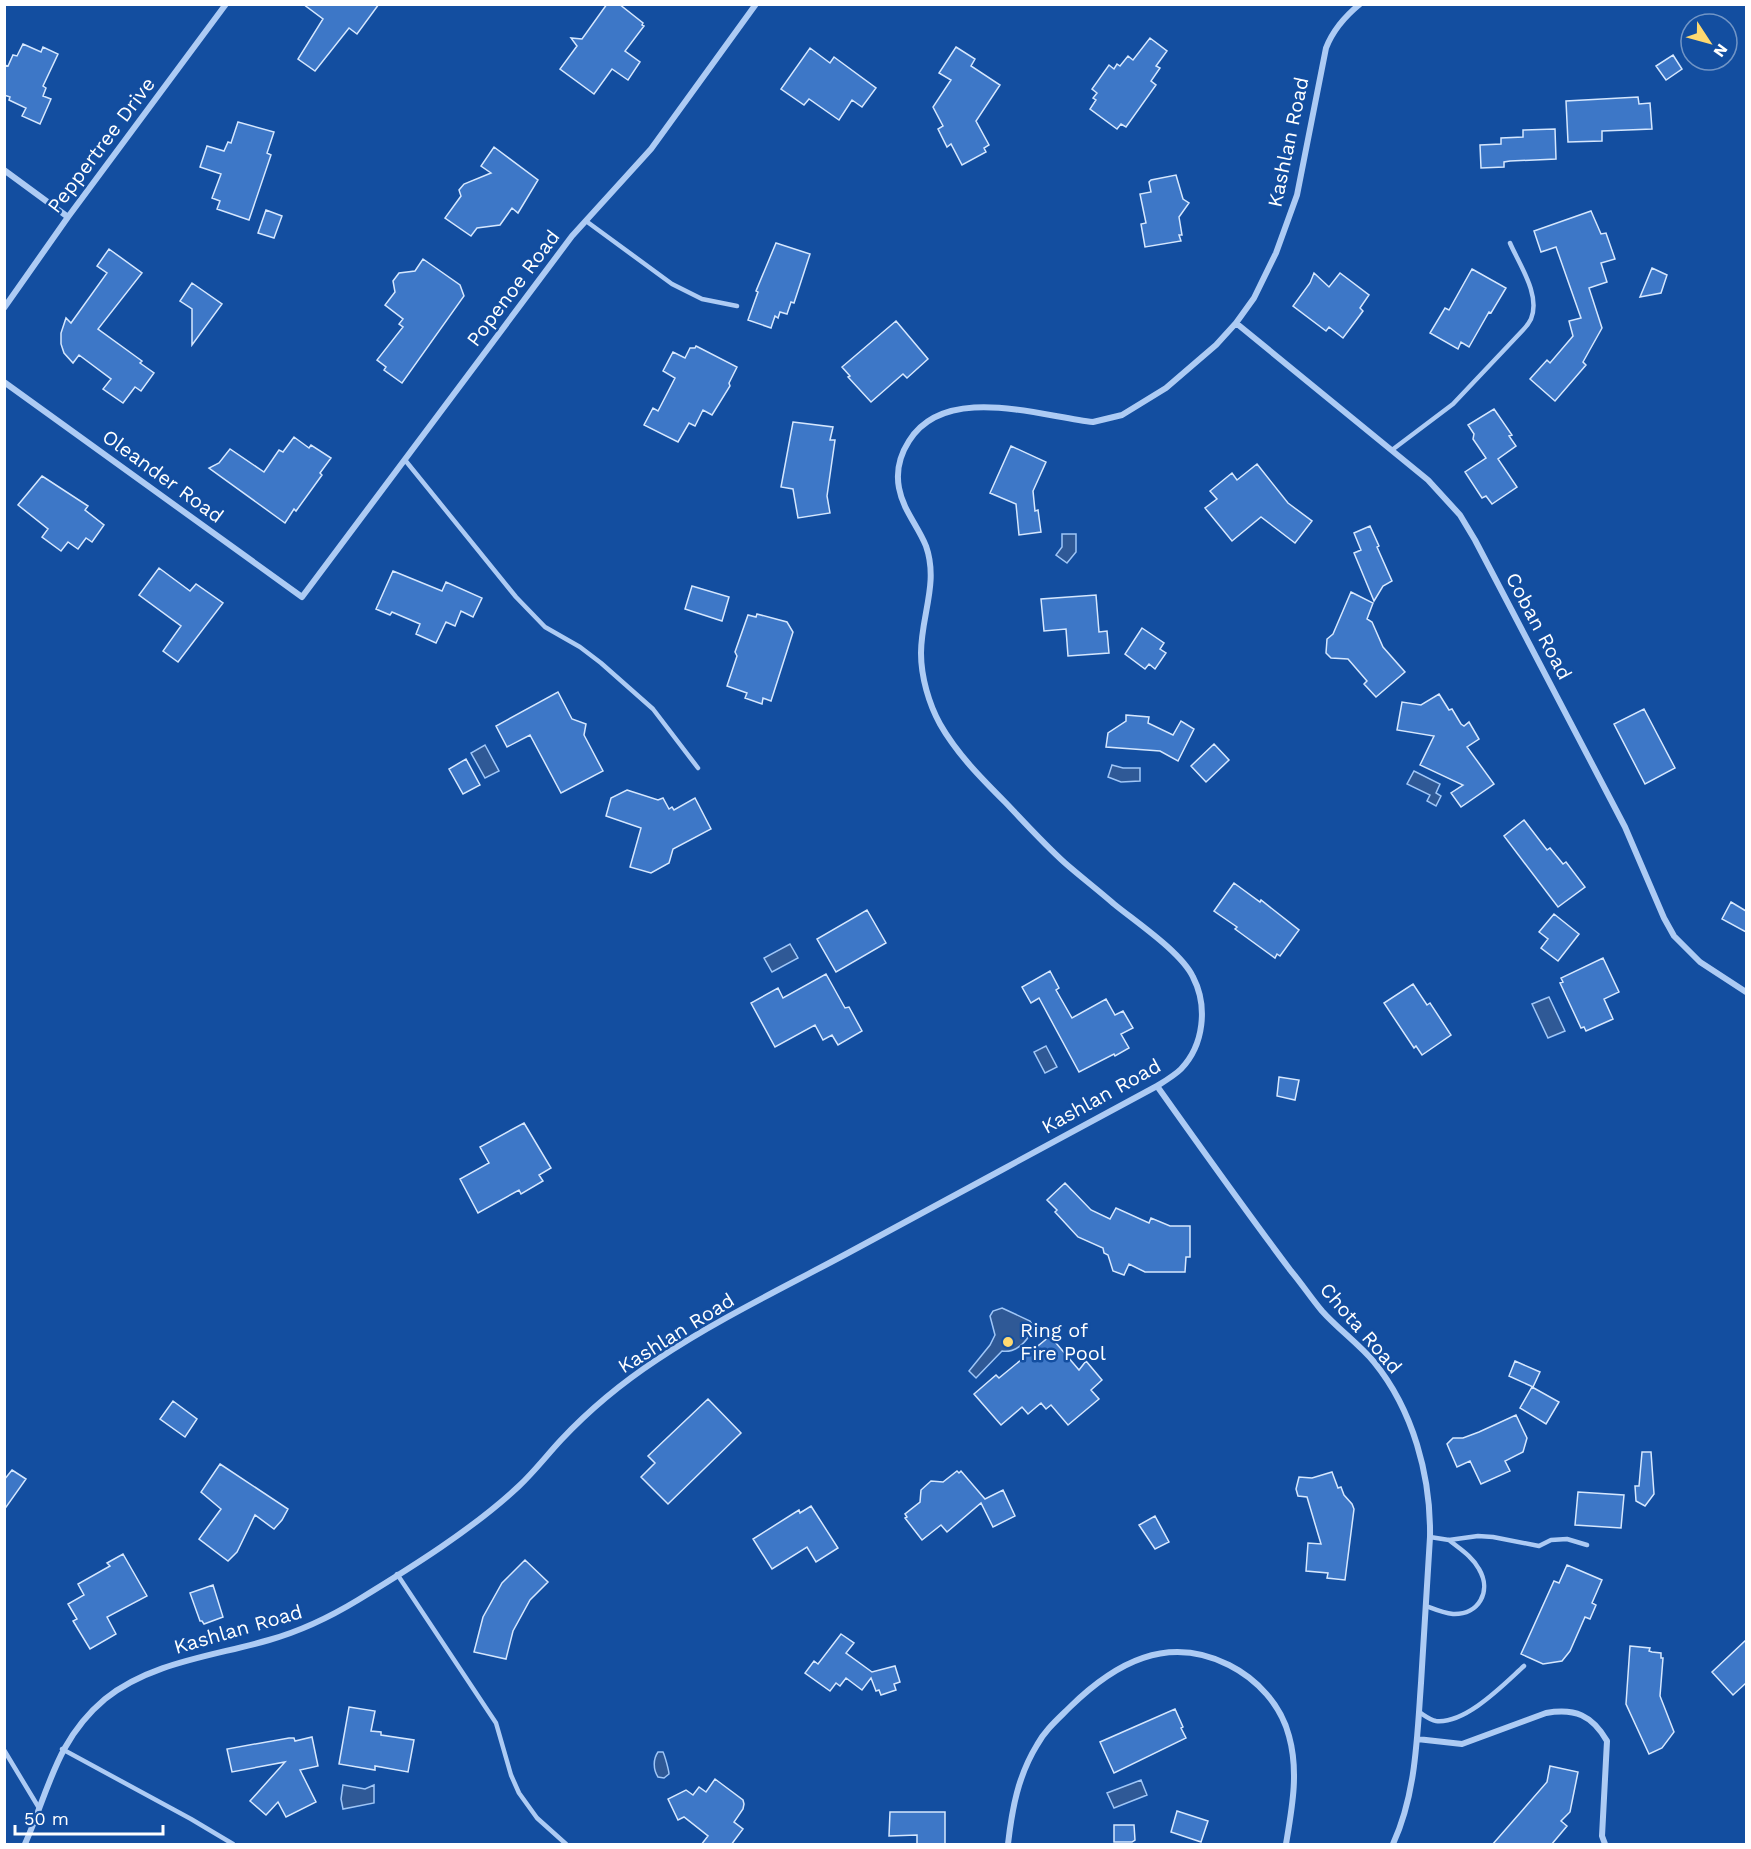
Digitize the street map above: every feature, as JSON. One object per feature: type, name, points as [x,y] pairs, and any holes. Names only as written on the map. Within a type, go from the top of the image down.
[{"type":"street","name":"Peppertree Drive","points":[[4,308],[68,217],[226,4]]},
{"type":"street","name":"Popenoe Road","points":[[302,597],[572,236],[651,149],[756,4]]},
{"type":"street","name":"Kashlan Road","points":[[25,1845],[62,1749],[84,1720],[109,1696],[139,1679],[173,1665],[265,1642],[295,1632],[344,1609],[398,1575],[503,1500],[590,1412],[661,1357],[756,1303],[1157,1086],[1180,1070],[1191,1056],[1200,1036],[1202,1004],[1193,975],[1173,952],[1065,863],[975,772],[939,722],[927,690],[921,652],[932,573],[924,543],[904,504],[898,472],[902,455],[912,436],[935,417],[950,411],[973,407],[1002,408],[1094,422],[1122,416],[1166,388],[1216,345],[1254,298],[1276,253],[1297,195],[1326,48],[1340,23],[1360,4]]},
{"type":"street","points":[[4,170],[68,217]]},
{"type":"street","name":"Coban Road","points":[[1236,323],[1392,450],[1445,496],[1460,515],[1625,827],[1674,936],[1700,962],[1746,992]]},
{"type":"street","name":"Oleander Road","points":[[4,382],[302,597]]},
{"type":"street","name":"Chota Road","points":[[1157,1086],[1243,1209],[1322,1310],[1373,1361],[1386,1378],[1399,1401],[1416,1443],[1430,1505],[1430,1537],[1417,1739],[1410,1799],[1393,1845]]},
{"type":"street","points":[[1008,1845],[1013,1803],[1020,1780],[1036,1745],[1049,1728],[1088,1689],[1120,1667],[1147,1656],[1171,1652],[1206,1656],[1238,1670],[1265,1693],[1284,1720],[1293,1756],[1294,1787],[1286,1845]]},
{"type":"street","points":[[1417,1739],[1462,1744],[1546,1713],[1566,1711],[1584,1716],[1607,1741],[1602,1836],[1605,1845]]},
{"type":"lane","points":[[586,220],[672,284],[702,299],[737,306]]},
{"type":"lane","points":[[1392,450],[1453,404],[1531,319],[1534,308],[1532,291],[1510,243]]},
{"type":"lane","points":[[405,460],[537,620],[601,663],[653,709],[698,768]]},
{"type":"lane","points":[[1430,1537],[1449,1540],[1478,1536],[1539,1546],[1551,1540],[1567,1539],[1587,1545]]},
{"type":"lane","points":[[1426,1606],[1452,1614],[1467,1612],[1475,1608],[1484,1595],[1484,1579],[1479,1568],[1469,1555],[1449,1540]]},
{"type":"lane","points":[[398,1575],[496,1723],[519,1793],[537,1818],[566,1845]]},
{"type":"lane","points":[[1419,1712],[1438,1721],[1454,1718],[1473,1709],[1524,1666]]},
{"type":"lane","points":[[62,1749],[191,1819],[233,1845]]},
{"type":"lane","points":[[4,1750],[39,1808]]},
{"type":"water","points":[[1062,534],[1076,534],[1076,552],[1067,563],[1056,555],[1062,547]]},
{"type":"water","points":[[485,745],[499,771],[485,778],[471,753]]},
{"type":"water","points":[[1112,765],[1123,768],[1140,768],[1140,781],[1121,782],[1108,777]]},
{"type":"water","points":[[1414,771],[1440,784],[1436,793],[1441,796],[1436,806],[1427,801],[1430,795],[1407,784]]},
{"type":"water","points":[[790,944],[798,958],[772,972],[764,958]]},
{"type":"water","points":[[1549,997],[1565,1031],[1548,1038],[1532,1004]]},
{"type":"water","points":[[1046,1046],[1057,1067],[1045,1073],[1034,1052]]},
{"type":"water","name":"Ring of Fire Pool","points":[[1002,1308],[1030,1321],[1031,1333],[1019,1346],[1002,1351],[976,1378],[969,1371],[990,1345],[995,1335],[990,1316],[993,1311]]},
{"type":"water","points":[[658,1752],[663,1752],[669,1774],[664,1778],[658,1777],[654,1767]]},
{"type":"water","points":[[1141,1780],[1147,1795],[1114,1808],[1107,1793]]},
{"type":"water","points":[[343,1785],[365,1789],[374,1785],[374,1803],[343,1809],[341,1799]]},
{"type":"building","points":[[303,4],[379,4],[357,34],[349,28],[315,71],[298,59],[323,19]]},
{"type":"building","points":[[607,4],[619,4],[643,23],[644,26],[625,51],[640,62],[628,80],[612,69],[594,94],[560,69],[577,46],[571,38],[582,39]]},
{"type":"building","points":[[1150,38],[1167,51],[1156,66],[1160,68],[1151,81],[1156,85],[1126,127],[1121,124],[1117,129],[1090,109],[1096,100],[1093,98],[1097,93],[1092,89],[1109,65],[1114,69],[1117,64],[1120,66],[1128,56],[1133,60]]},
{"type":"building","points":[[23,44],[41,52],[43,47],[58,54],[43,86],[46,88],[43,96],[51,99],[40,124],[22,116],[26,108],[4,95],[4,65],[8,66],[13,55],[17,56]]},
{"type":"building","points":[[956,47],[975,59],[971,66],[1000,85],[976,121],[989,145],[984,148],[986,152],[962,165],[951,144],[947,147],[938,129],[943,126],[933,107],[951,80],[939,73]]},
{"type":"building","points":[[810,48],[830,63],[834,57],[876,88],[862,107],[852,100],[839,120],[809,99],[804,105],[781,89]]},
{"type":"building","points":[[1673,55],[1679,64],[1679,71],[1666,80],[1656,66]]},
{"type":"building","points":[[1638,97],[1639,104],[1650,103],[1652,129],[1602,131],[1602,141],[1568,142],[1566,101]]},
{"type":"building","points":[[238,122],[274,132],[267,153],[271,155],[249,220],[217,209],[220,201],[212,198],[221,174],[200,167],[207,146],[224,151],[228,142],[231,143]]},
{"type":"building","points":[[1555,129],[1556,159],[1510,161],[1504,162],[1504,167],[1481,168],[1480,145],[1501,144],[1501,138],[1523,137],[1523,130]]},
{"type":"building","points":[[494,147],[538,180],[518,213],[512,208],[500,225],[477,228],[471,236],[445,218],[461,196],[459,190],[464,184],[491,173],[481,166]]},
{"type":"building","points":[[1176,175],[1183,199],[1189,203],[1179,217],[1181,241],[1145,247],[1141,224],[1146,223],[1140,194],[1151,192],[1149,182],[1151,180]]},
{"type":"building","points":[[266,210],[282,216],[274,238],[258,233]]},
{"type":"building","points":[[1591,211],[1601,234],[1606,233],[1615,259],[1601,263],[1607,282],[1589,288],[1602,328],[1583,362],[1586,365],[1555,401],[1530,379],[1547,360],[1550,363],[1573,336],[1569,321],[1581,318],[1556,247],[1541,252],[1534,231]]},
{"type":"building","points":[[776,243],[810,254],[794,303],[791,302],[787,314],[780,312],[778,318],[775,316],[771,328],[748,320],[758,292],[756,291]]},
{"type":"building","points":[[109,249],[142,273],[98,329],[142,361],[140,363],[154,373],[141,391],[135,387],[123,403],[103,389],[111,379],[79,355],[73,363],[64,353],[61,344],[61,333],[66,318],[71,323],[107,273],[97,266]]},
{"type":"building","points":[[423,259],[460,285],[464,296],[402,383],[384,370],[386,367],[377,360],[403,327],[399,324],[403,319],[385,305],[395,292],[393,281],[399,273],[415,271]]},
{"type":"building","points":[[1652,268],[1667,275],[1661,293],[1640,297]]},
{"type":"building","points":[[1472,269],[1506,288],[1469,347],[1461,342],[1458,349],[1430,333],[1445,308],[1449,310]]},
{"type":"building","points":[[1314,273],[1329,287],[1340,273],[1369,295],[1360,308],[1363,311],[1343,338],[1329,327],[1326,331],[1293,306],[1310,283]]},
{"type":"building","points":[[192,283],[222,304],[192,345],[192,309],[180,301]]},
{"type":"building","points":[[896,321],[928,359],[907,378],[903,374],[871,402],[842,367]]},
{"type":"building","points":[[696,346],[737,367],[729,383],[730,386],[712,415],[703,410],[695,426],[689,423],[678,442],[644,425],[653,408],[658,411],[675,378],[663,371],[673,352],[685,358],[690,348]]},
{"type":"building","points":[[1494,409],[1512,435],[1509,436],[1516,446],[1498,459],[1517,487],[1492,504],[1486,496],[1482,498],[1465,472],[1486,458],[1473,439],[1474,434],[1468,425]]},
{"type":"building","points":[[793,422],[833,427],[830,440],[835,440],[827,496],[830,513],[798,518],[793,489],[781,487]]},
{"type":"building","points":[[294,437],[309,448],[311,445],[331,458],[320,473],[322,475],[285,523],[209,468],[219,463],[230,449],[264,472],[279,450],[283,452]]},
{"type":"building","points":[[1011,446],[1046,462],[1033,491],[1035,511],[1038,510],[1041,532],[1019,535],[1016,504],[990,493]]},
{"type":"building","points":[[1257,464],[1288,503],[1312,521],[1295,543],[1261,517],[1232,541],[1205,508],[1217,499],[1210,491],[1232,473],[1237,480]]},
{"type":"building","points":[[42,476],[88,506],[85,510],[104,525],[92,542],[86,538],[78,549],[68,542],[61,551],[42,537],[48,529],[18,505]]},
{"type":"building","points":[[1370,526],[1392,581],[1383,586],[1374,601],[1354,553],[1361,550],[1354,533]]},
{"type":"building","points":[[159,568],[190,591],[196,584],[223,603],[178,662],[163,651],[181,626],[139,595]]},
{"type":"building","points":[[393,571],[442,591],[446,582],[482,598],[473,617],[461,611],[455,626],[446,622],[436,643],[416,634],[420,624],[392,612],[390,615],[376,609]]},
{"type":"building","points":[[692,586],[729,597],[722,621],[685,609]]},
{"type":"building","points":[[1351,592],[1373,603],[1367,619],[1372,622],[1383,647],[1405,672],[1376,697],[1364,684],[1367,681],[1348,659],[1331,658],[1326,653],[1327,639],[1333,634]]},
{"type":"building","points":[[1096,595],[1099,632],[1107,631],[1109,653],[1068,656],[1066,629],[1044,631],[1041,599]]},
{"type":"building","points":[[757,614],[787,622],[793,632],[771,701],[763,698],[762,704],[745,698],[747,693],[727,686],[737,656],[735,652],[748,615],[756,617]]},
{"type":"building","points":[[1142,628],[1164,643],[1160,649],[1166,653],[1155,669],[1149,664],[1145,669],[1125,654]]},
{"type":"building","points":[[558,692],[572,719],[586,724],[584,735],[603,771],[561,793],[530,735],[507,747],[496,726]]},
{"type":"building","points":[[1439,694],[1461,724],[1464,726],[1469,722],[1479,739],[1467,747],[1494,784],[1461,807],[1451,793],[1463,785],[1420,765],[1434,736],[1397,730],[1402,702],[1421,705]]},
{"type":"building","points":[[1644,709],[1675,768],[1645,784],[1614,724]]},
{"type":"building","points":[[1126,715],[1149,717],[1148,723],[1173,735],[1181,721],[1194,729],[1178,761],[1160,751],[1106,747],[1108,733],[1126,721]]},
{"type":"building","points":[[1214,744],[1229,760],[1206,782],[1191,766]]},
{"type":"building","points":[[466,759],[480,785],[463,794],[449,769]]},
{"type":"building","points":[[627,790],[658,800],[663,798],[669,809],[672,807],[674,810],[695,798],[711,829],[673,849],[669,863],[651,873],[630,867],[641,828],[606,816],[611,798]]},
{"type":"building","points":[[1524,820],[1547,850],[1550,848],[1563,864],[1566,862],[1585,887],[1558,907],[1504,836]]},
{"type":"building","points":[[1234,883],[1260,902],[1261,900],[1299,930],[1280,956],[1277,954],[1275,958],[1214,911]]},
{"type":"building","points":[[1731,902],[1746,911],[1746,932],[1722,919]]},
{"type":"building","points":[[867,910],[886,943],[836,972],[817,939]]},
{"type":"building","points":[[1554,914],[1579,934],[1558,961],[1541,948],[1548,939],[1539,932]]},
{"type":"building","points":[[1603,958],[1619,992],[1604,999],[1613,1019],[1586,1031],[1584,1027],[1581,1028],[1560,983],[1563,982],[1561,978]]},
{"type":"building","points":[[1050,971],[1059,988],[1056,990],[1072,1018],[1106,999],[1115,1015],[1123,1011],[1133,1028],[1121,1034],[1129,1048],[1079,1072],[1039,998],[1031,1003],[1022,987]]},
{"type":"building","points":[[826,974],[845,1008],[849,1007],[862,1031],[838,1045],[832,1035],[823,1040],[815,1025],[775,1047],[751,1003],[778,988],[783,998]]},
{"type":"building","points":[[1413,984],[1427,1005],[1430,1003],[1451,1035],[1422,1055],[1416,1046],[1414,1048],[1384,1003]]},
{"type":"building","points":[[1279,1077],[1299,1080],[1295,1100],[1277,1096]]},
{"type":"building","points":[[524,1123],[551,1168],[539,1175],[543,1181],[521,1194],[519,1190],[478,1213],[460,1179],[489,1163],[480,1147]]},
{"type":"building","points":[[1065,1183],[1091,1210],[1110,1219],[1116,1208],[1149,1223],[1151,1218],[1170,1226],[1190,1226],[1190,1257],[1186,1257],[1185,1272],[1145,1272],[1129,1264],[1124,1275],[1113,1271],[1103,1248],[1078,1237],[1047,1200]]},
{"type":"building","points":[[1050,1336],[1079,1370],[1086,1361],[1102,1380],[1091,1390],[1099,1399],[1068,1425],[1051,1405],[1046,1409],[1041,1403],[1028,1414],[1022,1407],[1001,1425],[974,1394],[996,1375],[999,1378]]},
{"type":"building","points":[[1515,1361],[1540,1372],[1533,1387],[1509,1376]]},
{"type":"building","points":[[1532,1387],[1559,1402],[1546,1424],[1520,1408]]},
{"type":"building","points":[[708,1399],[741,1433],[668,1504],[641,1477],[655,1463],[648,1456]]},
{"type":"building","points":[[173,1401],[197,1419],[185,1437],[160,1419]]},
{"type":"building","points":[[1516,1415],[1527,1438],[1523,1452],[1505,1461],[1510,1471],[1481,1484],[1470,1461],[1457,1467],[1447,1444],[1453,1438],[1463,1438]]},
{"type":"building","points":[[1642,1452],[1651,1452],[1654,1494],[1645,1506],[1636,1501],[1635,1486],[1639,1486]]},
{"type":"building","points":[[220,1464],[288,1509],[274,1529],[255,1515],[237,1552],[228,1561],[199,1539],[221,1509],[201,1492]]},
{"type":"building","points":[[12,1470],[26,1479],[4,1510],[4,1480]]},
{"type":"building","points":[[957,1471],[959,1473],[961,1471],[985,1499],[1003,1490],[1015,1516],[993,1527],[981,1503],[947,1532],[941,1525],[922,1540],[905,1518],[907,1517],[905,1514],[920,1502],[921,1490],[931,1481],[943,1482]]},
{"type":"building","points":[[1332,1472],[1338,1488],[1341,1487],[1354,1509],[1345,1580],[1327,1578],[1328,1573],[1306,1571],[1308,1543],[1321,1544],[1307,1497],[1298,1496],[1296,1489],[1299,1477],[1312,1478]]},
{"type":"building","points":[[1578,1492],[1624,1495],[1621,1528],[1575,1525]]},
{"type":"building","points":[[811,1506],[838,1548],[816,1562],[807,1547],[772,1569],[753,1539],[799,1510],[800,1513]]},
{"type":"building","points":[[1155,1516],[1169,1542],[1155,1549],[1139,1525]]},
{"type":"building","points":[[123,1554],[147,1596],[107,1617],[116,1634],[90,1649],[73,1621],[77,1619],[68,1604],[84,1595],[78,1584],[110,1566],[107,1563]]},
{"type":"building","points":[[525,1560],[548,1582],[530,1600],[513,1631],[506,1659],[474,1652],[483,1617],[502,1583]]},
{"type":"building","points":[[1567,1565],[1602,1580],[1592,1603],[1596,1605],[1590,1619],[1585,1617],[1570,1651],[1562,1661],[1543,1664],[1521,1654],[1554,1581],[1559,1583]]},
{"type":"building","points":[[213,1585],[223,1617],[204,1624],[200,1621],[190,1593]]},
{"type":"building","points":[[841,1634],[854,1643],[846,1653],[872,1672],[895,1666],[900,1682],[894,1684],[896,1690],[881,1695],[879,1690],[876,1691],[871,1678],[862,1690],[846,1678],[840,1686],[836,1683],[830,1691],[805,1673],[814,1661],[818,1664]]},
{"type":"building","points":[[1746,1640],[1746,1683],[1733,1695],[1712,1672]]},
{"type":"building","points":[[1630,1646],[1650,1648],[1649,1651],[1661,1653],[1661,1658],[1663,1658],[1660,1696],[1674,1732],[1662,1748],[1649,1754],[1626,1704]]},
{"type":"building","points":[[349,1707],[375,1711],[371,1731],[381,1732],[381,1735],[414,1740],[408,1772],[375,1766],[375,1770],[339,1764]]},
{"type":"building","points":[[1175,1709],[1186,1738],[1114,1773],[1100,1742]]},
{"type":"building","points":[[312,1737],[318,1766],[300,1770],[316,1802],[286,1817],[278,1802],[266,1815],[250,1801],[285,1762],[232,1772],[227,1749],[289,1738],[294,1738],[295,1741]]},
{"type":"building","points":[[1550,1766],[1578,1772],[1570,1812],[1561,1821],[1567,1826],[1551,1845],[1492,1845],[1547,1782]]},
{"type":"building","points":[[715,1779],[743,1800],[744,1804],[734,1822],[743,1829],[731,1845],[701,1845],[708,1836],[684,1817],[678,1820],[668,1799],[686,1790],[693,1795],[699,1787],[706,1792]]},
{"type":"building","points":[[1177,1811],[1208,1821],[1201,1842],[1171,1832]]},
{"type":"building","points":[[890,1812],[945,1812],[945,1845],[917,1845],[917,1835],[889,1836]]},
{"type":"building","points":[[1114,1825],[1134,1825],[1135,1840],[1114,1842]]},
{"type":"place","name":"Ring of Fire Pool","points":[[1008,1342]]}]
